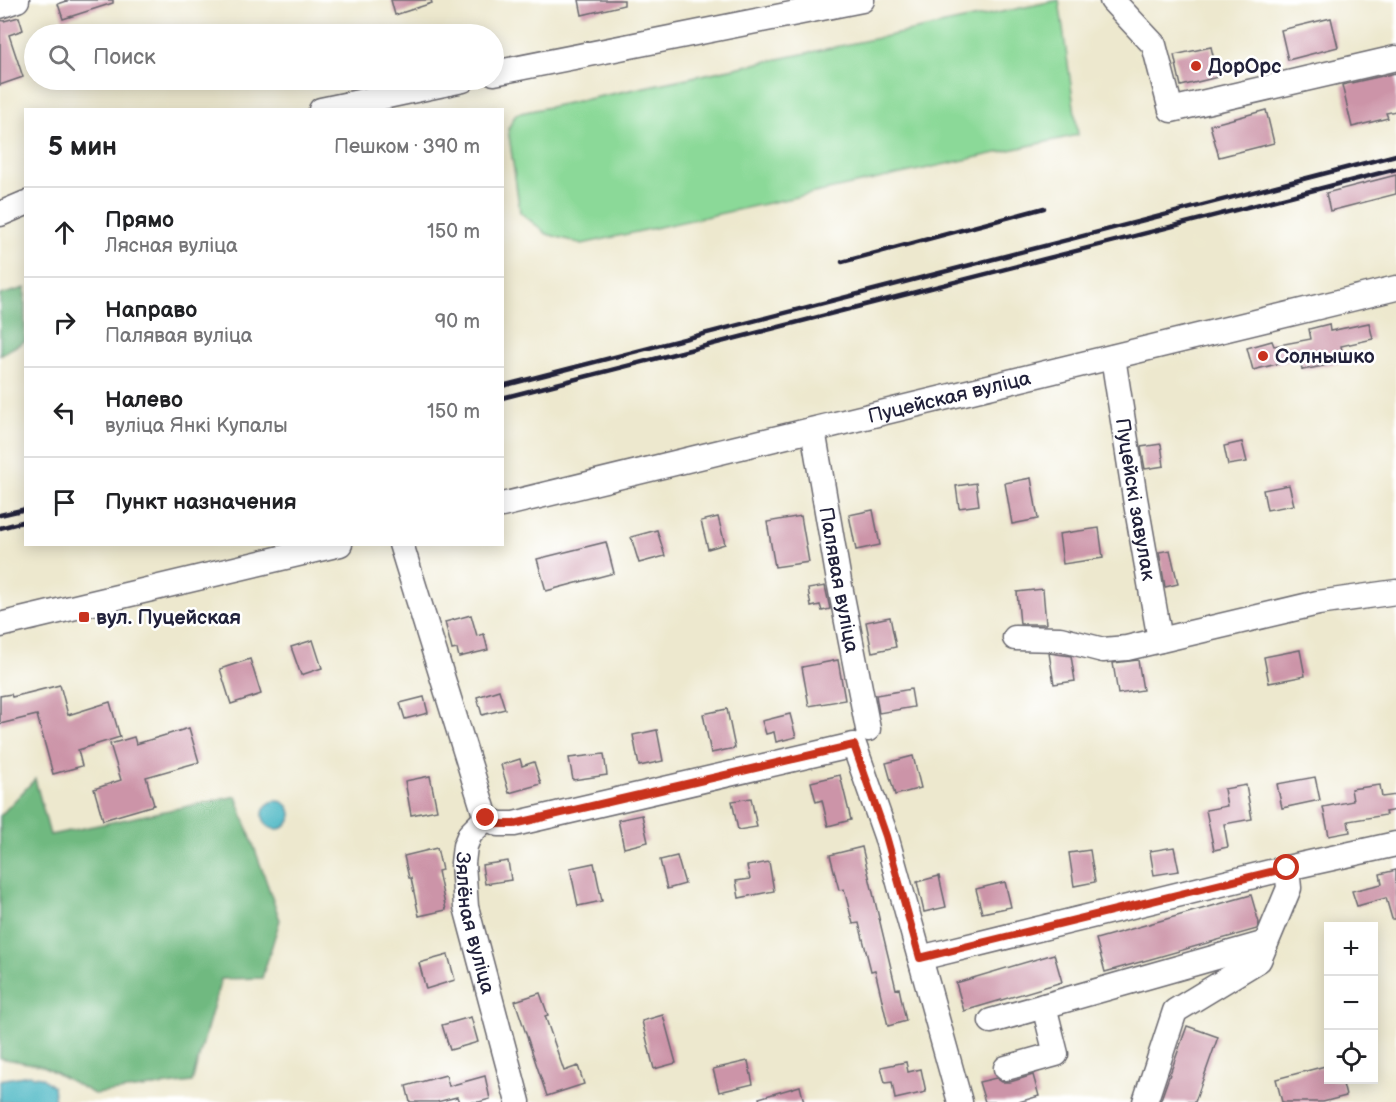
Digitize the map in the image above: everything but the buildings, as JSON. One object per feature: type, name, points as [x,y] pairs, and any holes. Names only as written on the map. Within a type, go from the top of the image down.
[{"type":"street","points":[[0,6],[16,0]]},
{"type":"street","points":[[504,71],[862,0]]},
{"type":"street","points":[[1112,0],[1154,45],[1171,110],[1396,58]]},
{"type":"street","points":[[330,108],[416,90]]},
{"type":"street","points":[[0,214],[24,205]]},
{"type":"street","name":"Пуцейская вуліца","points":[[504,505],[1396,288]]},
{"type":"street","name":"Пуцейскі завулак","points":[[1113,357],[1160,640]]},
{"type":"street","name":"Палявая вуліца","points":[[813,430],[839,581],[861,737],[960,1102]]},
{"type":"street","points":[[0,625],[332,546]]},
{"type":"street","points":[[402,546],[486,818],[499,824],[514,824],[861,737]]},
{"type":"street","points":[[1015,638],[1060,639],[1103,650],[1127,648],[1318,603],[1396,592]]},
{"type":"street","name":"Зялёная вуліца","points":[[486,818],[470,834],[465,846],[466,907],[518,1102]]},
{"type":"street","points":[[920,958],[1287,868],[1396,844]]},
{"type":"street","points":[[1145,1102],[1175,1011],[1259,960],[1289,888],[1287,868]]},
{"type":"street","points":[[991,1020],[1266,943]]},
{"type":"street","points":[[1006,1068],[1056,1054],[1044,1006]]},
{"type":"green space","points":[[1059,0],[1078,135],[582,244],[547,234],[520,212],[508,129],[516,114]]},
{"type":"green space","points":[[24,288],[24,342],[0,355],[0,295]]},
{"type":"green space","points":[[35,779],[50,835],[236,796],[280,920],[262,978],[221,979],[192,1082],[94,1094],[43,1066],[0,1058],[0,816]]},
{"type":"water","points":[[277,801],[287,805],[291,815],[287,825],[277,829],[267,825],[263,815],[267,805]]},
{"type":"water","points":[[29,1075],[41,1077],[53,1087],[55,1102],[0,1102],[0,1080]]},
{"type":"railway","points":[[504,385],[1396,155]]},
{"type":"railway","points":[[504,397],[1396,169]]},
{"type":"railway","points":[[842,262],[1044,208]]},
{"type":"railway","points":[[0,515],[24,509]]},
{"type":"railway","points":[[0,528],[24,522]]},
{"type":"place","name":"ДорОрс","points":[[1196,66]]},
{"type":"place","name":"Солнышко","points":[[1263,356]]},
{"type":"place","name":"вул. Пуцейская","points":[[84,617]]},
{"type":"route","points":[[486,818],[499,824],[514,824],[854,745],[886,836],[920,958],[1287,868]]}]
